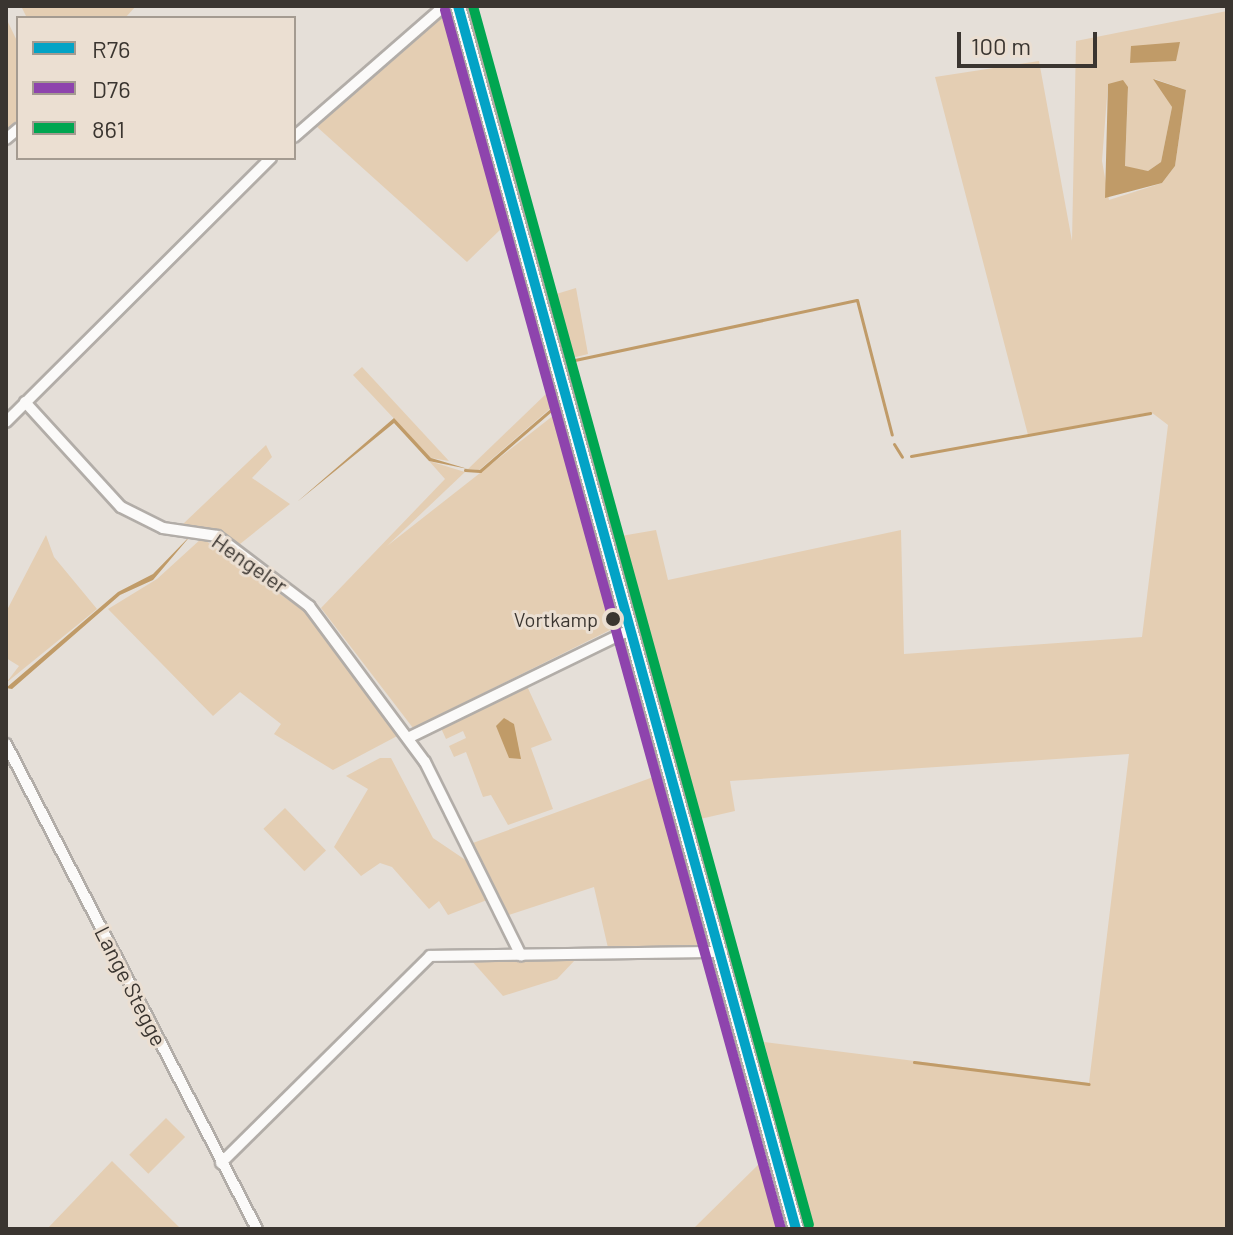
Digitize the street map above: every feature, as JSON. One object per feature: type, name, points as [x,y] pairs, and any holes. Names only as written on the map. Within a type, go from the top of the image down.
[{"type":"main road","points":[[458,6],[722,952],[796,1229]]},
{"type":"street","points":[[296,135],[444,6]]},
{"type":"street","points":[[6,422],[269,160]]},
{"type":"street","name":"Hengeler","points":[[25,402],[128,512],[217,536],[300,598],[410,737],[521,955]]},
{"type":"street","points":[[410,737],[631,629]]},
{"type":"street","name":"Lange Stegge","points":[[6,744],[257,1229]]},
{"type":"street","points":[[221,1163],[422,962],[439,954],[722,952]]},
{"type":"shaded area","points":[[21,6],[136,6],[127,16],[26,16]]},
{"type":"shaded area","points":[[1227,11],[1227,1229],[813,1229],[764,1042],[1089,1083],[1129,754],[730,781],[735,811],[700,819],[621,536],[656,530],[668,580],[901,530],[904,654],[1142,637],[1168,425],[1151,412],[1028,435],[935,77],[1039,61],[1072,241],[1076,41]],"holes":[[[1155,79],[1186,90],[1175,166],[1162,183],[1109,200],[1102,161],[1108,84],[1128,87],[1125,167],[1148,171],[1161,162],[1172,107]]]},
{"type":"shaded area","points":[[443,15],[503,227],[467,262],[316,126],[419,28]]},
{"type":"shaded area","points":[[6,18],[16,39],[16,123],[6,131]]},
{"type":"shaded area","points":[[1180,42],[1176,61],[1130,63],[1131,46]]},
{"type":"shaded area","points":[[1153,79],[1186,90],[1175,166],[1162,183],[1105,198],[1108,84],[1123,80],[1128,87],[1125,166],[1148,171],[1161,162],[1172,107]]},
{"type":"shaded area","points":[[576,288],[588,354],[572,358],[553,295]]},
{"type":"shaded area","points":[[362,367],[449,461],[431,458],[353,375]]},
{"type":"shaded area","points":[[548,392],[552,407],[479,470],[468,469]]},
{"type":"shaded area","points":[[554,415],[616,627],[413,728],[321,608],[445,479],[429,461],[465,472],[387,546]]},
{"type":"shaded area","points":[[394,418],[431,458],[468,469],[429,461],[394,423],[297,502]]},
{"type":"shaded area","points":[[266,445],[272,457],[252,478],[290,504],[240,544],[183,524]]},
{"type":"shaded area","points":[[192,534],[153,580],[120,595],[12,689],[6,688],[118,592],[153,574]]},
{"type":"shaded area","points":[[46,535],[54,557],[97,609],[6,683],[19,666],[6,658],[6,612]]},
{"type":"shaded area","points":[[202,538],[312,617],[401,734],[333,770],[274,734],[281,724],[240,692],[213,716],[108,609],[157,579]]},
{"type":"shaded area","points":[[526,684],[552,740],[531,748],[553,809],[508,825],[491,795],[483,797],[466,752],[454,757],[449,746],[466,738],[463,731],[446,739],[440,726]]},
{"type":"shaded area","points":[[504,718],[514,724],[521,759],[509,758],[496,726]]},
{"type":"shaded area","points":[[380,758],[391,758],[433,838],[467,861],[487,900],[448,915],[439,901],[429,909],[392,867],[380,863],[361,876],[334,847],[368,789],[346,776]]},
{"type":"shaded area","points":[[656,776],[701,939],[697,945],[608,948],[594,887],[506,916],[470,844]]},
{"type":"shaded area","points":[[285,808],[326,850],[304,871],[263,829]]},
{"type":"shaded area","points":[[576,959],[557,979],[503,996],[471,960]]},
{"type":"shaded area","points":[[166,1118],[185,1137],[148,1174],[129,1155]]},
{"type":"shaded area","points":[[112,1161],[181,1229],[47,1229]]},
{"type":"shaded area","points":[[762,1161],[779,1229],[693,1229]]},
{"type":"waterway","points":[[469,6],[534,242]]},
{"type":"waterway","points":[[570,361],[857,300],[892,435]]},
{"type":"waterway","points":[[552,301],[601,472]]},
{"type":"waterway","points":[[465,470],[480,471],[553,408],[618,624]]},
{"type":"waterway","points":[[911,456],[1150,413]]},
{"type":"waterway","points":[[894,444],[902,457]]},
{"type":"waterway","points":[[619,542],[809,1229]]},
{"type":"waterway","points":[[914,1062],[1089,1084]]},
{"type":"transit line","name":"R76","points":[[458,6],[796,1229]]},
{"type":"transit line","name":"861","points":[[473,6],[809,1225]]},
{"type":"transit line","name":"D76","points":[[445,10],[781,1229]]},
{"type":"place","name":"Vortkamp","points":[[613,619]]}]
